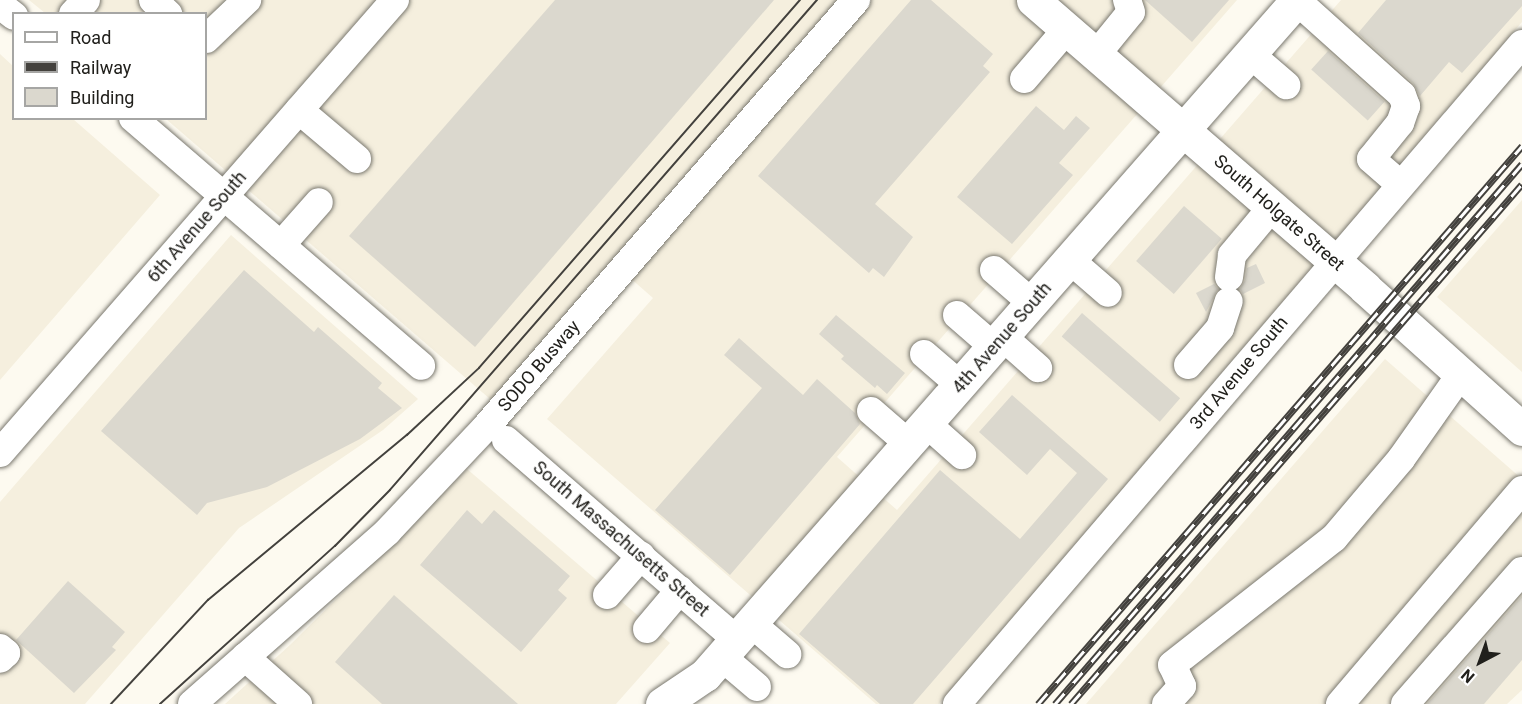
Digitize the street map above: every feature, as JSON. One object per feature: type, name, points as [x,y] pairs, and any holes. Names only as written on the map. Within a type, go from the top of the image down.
[{"type":"main road","name":"South Holgate Street","points":[[1033,0],[1334,261],[1522,429]]},
{"type":"main road","name":"4th Avenue South","points":[[662,704],[722,660],[1297,0]]},
{"type":"main road","points":[[674,704],[722,660]]},
{"type":"street","points":[[75,12],[86,0]]},
{"type":"street","points":[[153,0],[166,12]]},
{"type":"street","points":[[207,38],[247,0]]},
{"type":"street","name":"6th Avenue South","points":[[0,453],[395,0]]},
{"type":"street","name":"SODO Busway","points":[[192,704],[388,531],[486,427],[856,0]]},
{"type":"street","points":[[1096,55],[1131,12],[1127,0]]},
{"type":"street","points":[[1297,0],[1395,87],[1405,100],[1405,115],[1371,159],[1400,184]]},
{"type":"street","points":[[1024,79],[1067,30]]},
{"type":"street","name":"3rd Avenue South","points":[[957,704],[1147,463],[1204,379],[1334,261],[1522,44]]},
{"type":"street","points":[[1250,54],[1286,85]]},
{"type":"street","points":[[299,110],[357,159]]},
{"type":"street","points":[[135,120],[421,366]]},
{"type":"street","points":[[281,245],[319,202]]},
{"type":"street","points":[[1204,379],[1229,289],[1232,255],[1272,207]]},
{"type":"street","points":[[1070,260],[1108,293]]},
{"type":"street","points":[[994,270],[1032,303]]},
{"type":"street","points":[[957,315],[1038,368]]},
{"type":"street","points":[[924,354],[960,386]]},
{"type":"street","points":[[1166,704],[1182,687],[1173,665],[1334,538],[1401,459],[1461,374]]},
{"type":"street","points":[[871,411],[962,455]]},
{"type":"street","name":"South Massachusetts Street","points":[[506,440],[680,590],[722,660]]},
{"type":"street","points":[[1340,704],[1522,490]]},
{"type":"street","points":[[607,595],[641,556]]},
{"type":"street","points":[[1405,704],[1522,571]]},
{"type":"street","points":[[647,629],[680,590]]},
{"type":"street","points":[[0,648],[6,653],[0,659]]},
{"type":"street","points":[[722,660],[787,654]]},
{"type":"street","points":[[245,657],[298,704]]},
{"type":"street","points":[[722,660],[757,687]]},
{"type":"shaded area","points":[[29,0],[1237,0],[837,457],[897,510],[1341,0],[1522,0],[1522,22],[939,704],[876,704],[547,419],[653,298],[629,277],[512,418],[167,120],[207,120],[207,12],[44,12]]},
{"type":"shaded area","points":[[0,54],[12,65],[12,120],[74,120],[160,195],[0,380]]},
{"type":"shaded area","points":[[1522,200],[1522,372],[1437,297]]},
{"type":"shaded area","points":[[231,235],[418,399],[383,430],[239,528],[85,704],[0,704],[0,502]]},
{"type":"shaded area","points":[[1385,359],[1522,479],[1522,690],[1507,704],[1086,704]]},
{"type":"shaded area","points":[[467,469],[670,643],[616,704],[225,704],[291,644]]},
{"type":"building","points":[[555,0],[774,0],[475,347],[349,236]]},
{"type":"building","points":[[911,0],[931,0],[993,54],[983,66],[990,72],[875,204],[913,237],[884,277],[873,268],[869,273],[758,176]]},
{"type":"building","points":[[1145,0],[1229,0],[1192,42]]},
{"type":"building","points":[[1386,0],[1522,0],[1522,6],[1462,73],[1449,62],[1420,96],[1413,83],[1358,33]]},
{"type":"building","points":[[1328,51],[1384,102],[1368,120],[1311,70]]},
{"type":"building","points":[[1036,106],[1064,130],[1076,116],[1090,128],[1059,163],[1073,175],[1012,244],[957,197]]},
{"type":"building","points":[[1184,206],[1222,239],[1174,294],[1136,261]]},
{"type":"building","points":[[1256,264],[1265,283],[1243,294],[1240,289],[1245,280],[1247,268]]},
{"type":"building","points":[[244,270],[314,332],[318,327],[382,383],[378,388],[402,408],[360,439],[267,487],[207,503],[197,515],[101,431]]},
{"type":"building","points":[[1214,284],[1218,289],[1206,312],[1196,293]]},
{"type":"building","points":[[1082,313],[1180,398],[1160,422],[1062,336]]},
{"type":"building","points":[[836,315],[905,373],[887,394],[877,385],[875,388],[841,359],[844,356],[819,334]]},
{"type":"building","points":[[739,338],[803,395],[817,379],[855,413],[860,424],[730,575],[655,510],[762,388],[724,355]]},
{"type":"building","points":[[1012,395],[1108,479],[913,704],[880,704],[799,634],[940,470],[1020,539],[1077,473],[1050,449],[1027,475],[979,432]]},
{"type":"building","points":[[467,510],[482,524],[494,510],[570,576],[558,590],[567,598],[521,652],[420,565]]},
{"type":"building","points":[[68,581],[125,632],[112,647],[116,650],[74,693],[16,640]]},
{"type":"building","points":[[394,595],[518,704],[382,704],[335,662]]},
{"type":"building","points":[[1522,596],[1522,660],[1484,704],[1427,704]]},
{"type":"tram line","points":[[111,704],[208,600],[407,435],[479,368],[800,0]]},
{"type":"tram line","points":[[160,704],[335,546],[390,490],[817,0]]},
{"type":"railway","points":[[1038,704],[1522,146]]},
{"type":"railway","points":[[1055,704],[1522,164]]},
{"type":"railway","points":[[1071,704],[1522,184]]}]
